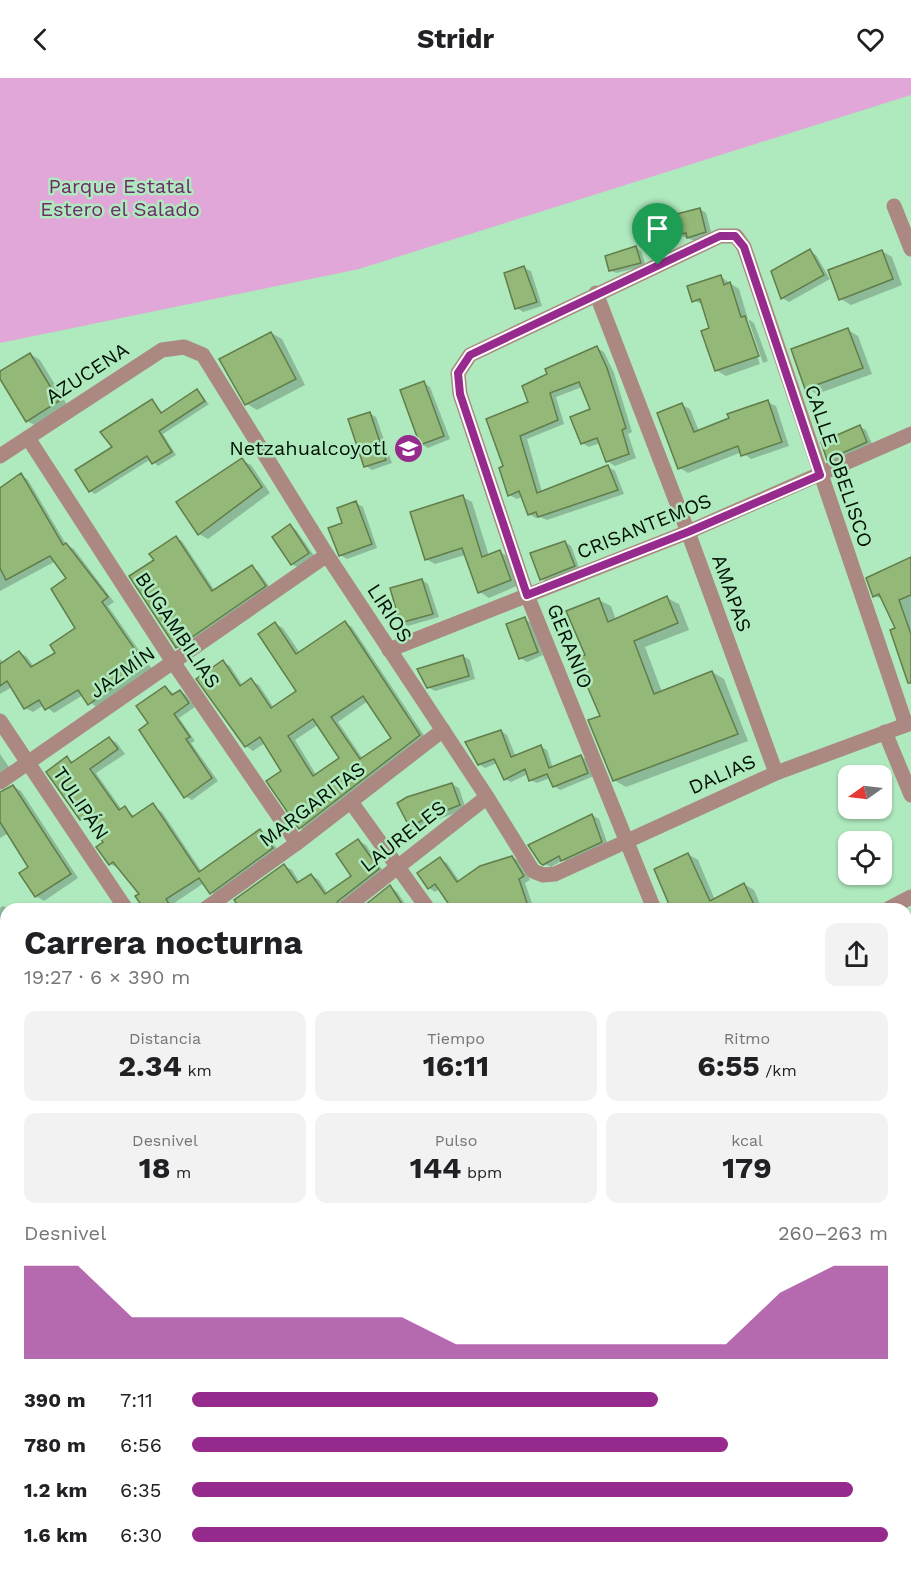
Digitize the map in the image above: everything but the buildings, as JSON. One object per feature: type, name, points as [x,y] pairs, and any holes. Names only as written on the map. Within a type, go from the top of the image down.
[{"type":"street","points":[[894,206],[911,249]]},
{"type":"street","name":"CALLE OBELISCO","points":[[596,293],[720,236],[735,236],[744,247],[820,475],[908,724]]},
{"type":"street","name":"GERANIO","points":[[596,293],[470,355],[458,373],[460,394],[527,595],[652,903]]},
{"type":"street","name":"AMAPAS","points":[[596,293],[688,532],[776,774]]},
{"type":"street","name":"AZUCENA","points":[[0,456],[162,350],[184,347],[203,355]]},
{"type":"street","name":"LIRIOS","points":[[203,355],[327,555],[488,797],[533,872],[543,875],[555,874]]},
{"type":"street","name":"CRISANTEMOS","points":[[389,650],[688,532],[911,434]]},
{"type":"street","name":"BUGAMBILIAS","points":[[28,438],[173,662],[297,843]]},
{"type":"street","name":"JAZMÍN","points":[[0,782],[327,555]]},
{"type":"street","name":"TULIPÁN","points":[[0,721],[122,903]]},
{"type":"street","name":"DALIAS","points":[[555,874],[776,774],[908,724]]},
{"type":"street","name":"MARGARITAS","points":[[214,903],[297,843],[443,730]]},
{"type":"street","points":[[885,732],[911,795]]},
{"type":"street","name":"LAURELES","points":[[352,903],[488,797]]},
{"type":"street","points":[[351,802],[424,903]]},
{"type":"green space","name":"Parque Estatal Estero el Salado","points":[[0,78],[911,78],[911,95],[359,269],[0,343]]},
{"type":"place","name":"Netzahualcoyotl","points":[[408,448]]},
{"type":"route","points":[[720,236],[735,236],[744,247],[820,475],[688,532],[527,595],[460,394],[458,373],[470,355],[658,265],[720,236]]}]
